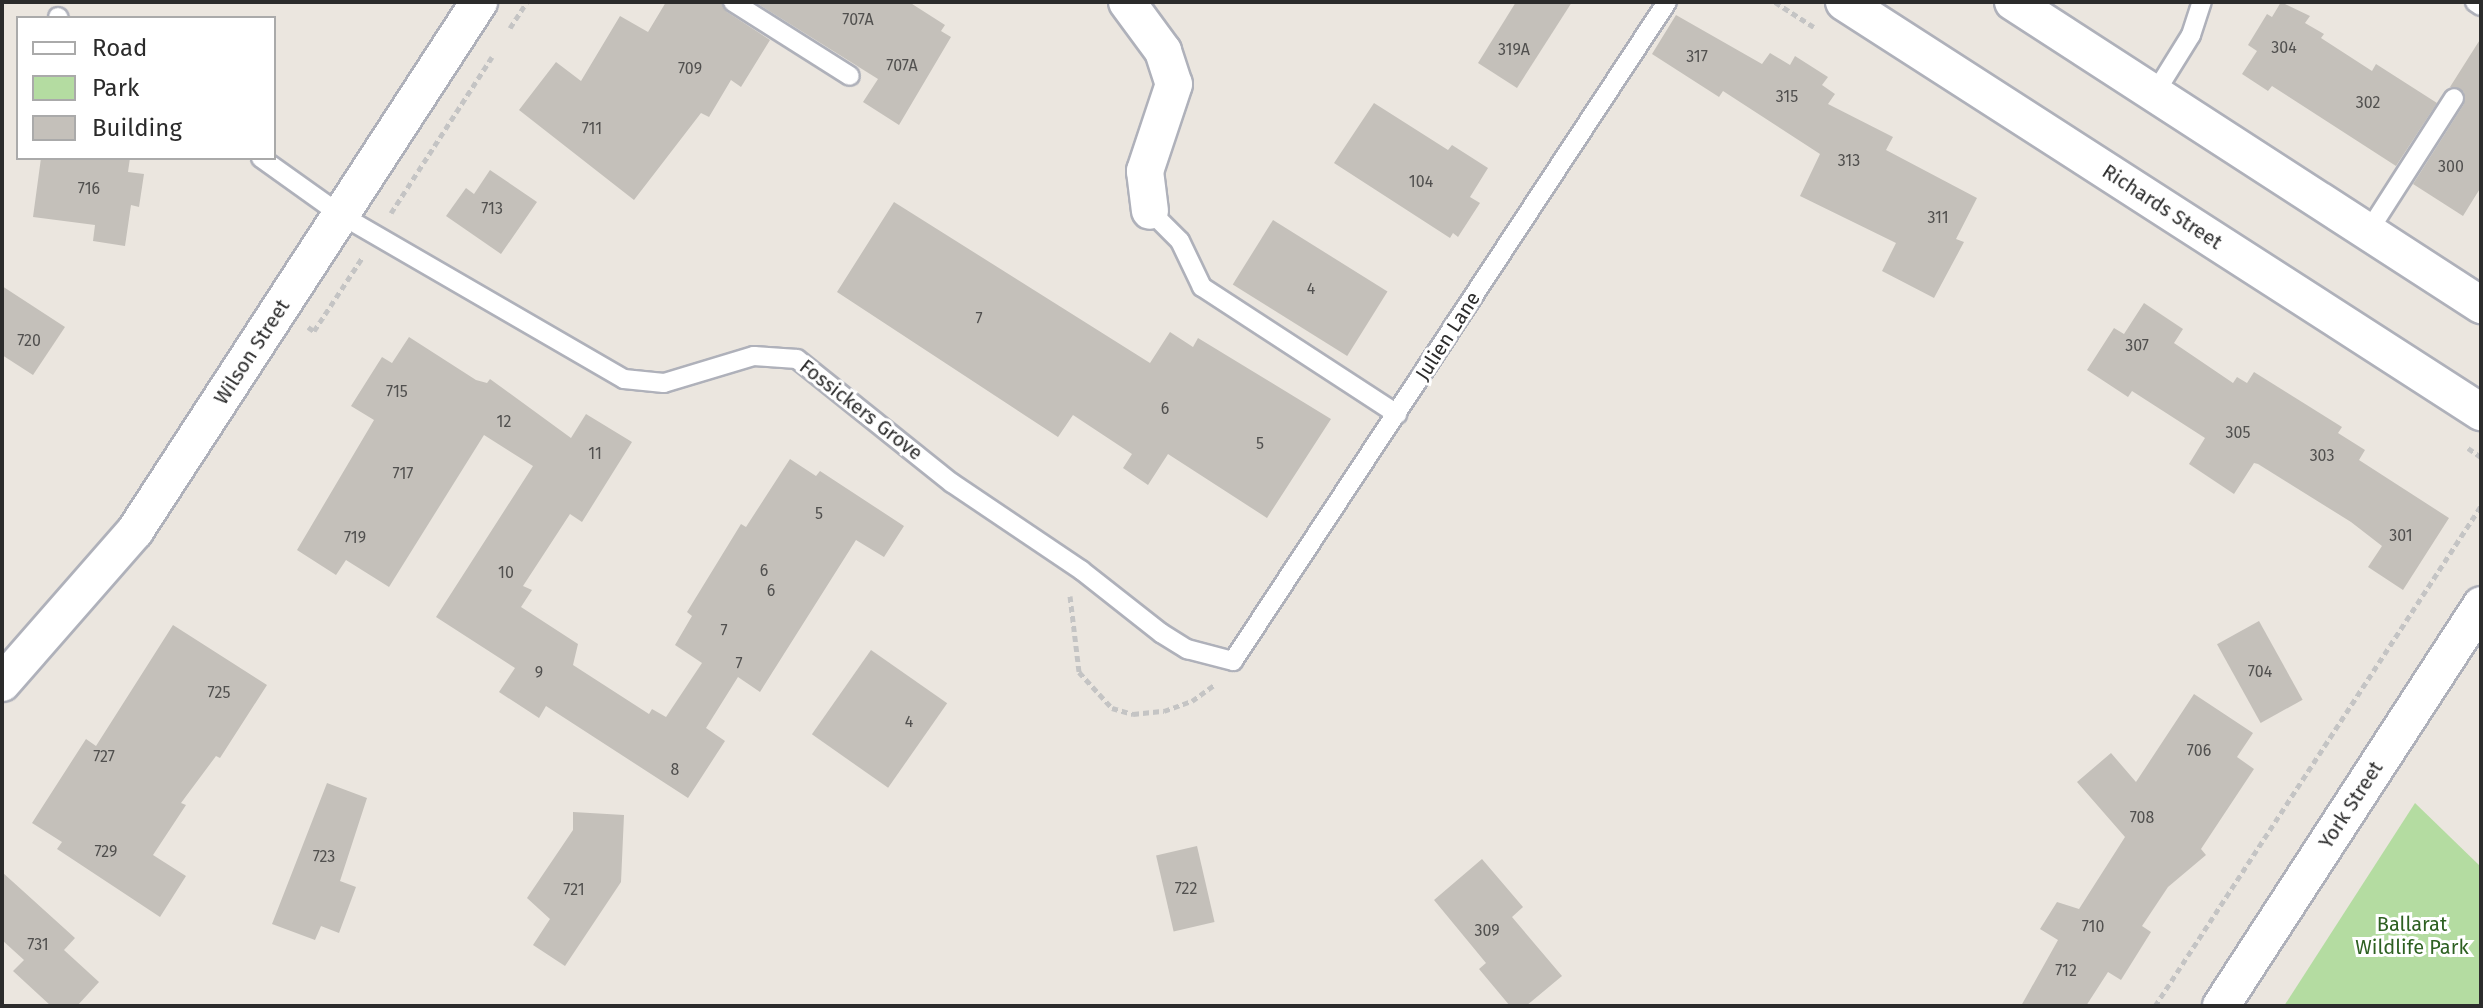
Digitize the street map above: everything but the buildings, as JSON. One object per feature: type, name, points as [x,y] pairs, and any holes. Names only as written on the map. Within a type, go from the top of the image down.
[{"type":"street","name":"Wilson Street","points":[[2,683],[135,531],[479,2]]},
{"type":"street","points":[[1127,2],[1163,51],[1174,84],[1145,171],[1150,211]]},
{"type":"street","name":"Richards Street","points":[[1844,2],[2481,412]]},
{"type":"street","points":[[2013,2],[2481,305]]},
{"type":"street","name":"York Street","points":[[2221,1006],[2481,605]]},
{"type":"lane","points":[[733,2],[850,76]]},
{"type":"lane","name":"Julien Lane","points":[[1230,659],[1397,414],[1667,2]]},
{"type":"lane","points":[[2155,93],[2191,35],[2202,2]]},
{"type":"lane","points":[[2475,2],[2481,6]]},
{"type":"lane","points":[[2368,232],[2454,98]]},
{"type":"lane","name":"Fossickers Grove","points":[[264,160],[341,215],[624,379],[664,383],[754,356],[797,359],[952,483],[1081,570],[1161,633],[1187,649],[1230,659]]},
{"type":"lane","points":[[1150,211],[1180,241],[1202,287],[1397,414]]},
{"type":"path","points":[[2155,1006],[2481,506]]},
{"type":"path","points":[[1067,586],[1079,672],[1100,700],[1118,711],[1151,714],[1192,701],[1214,686],[1230,659]]},
{"type":"green space","name":"Ballarat Wildlife Park","points":[[2415,803],[2481,867],[2481,1006],[2284,1006]]}]
